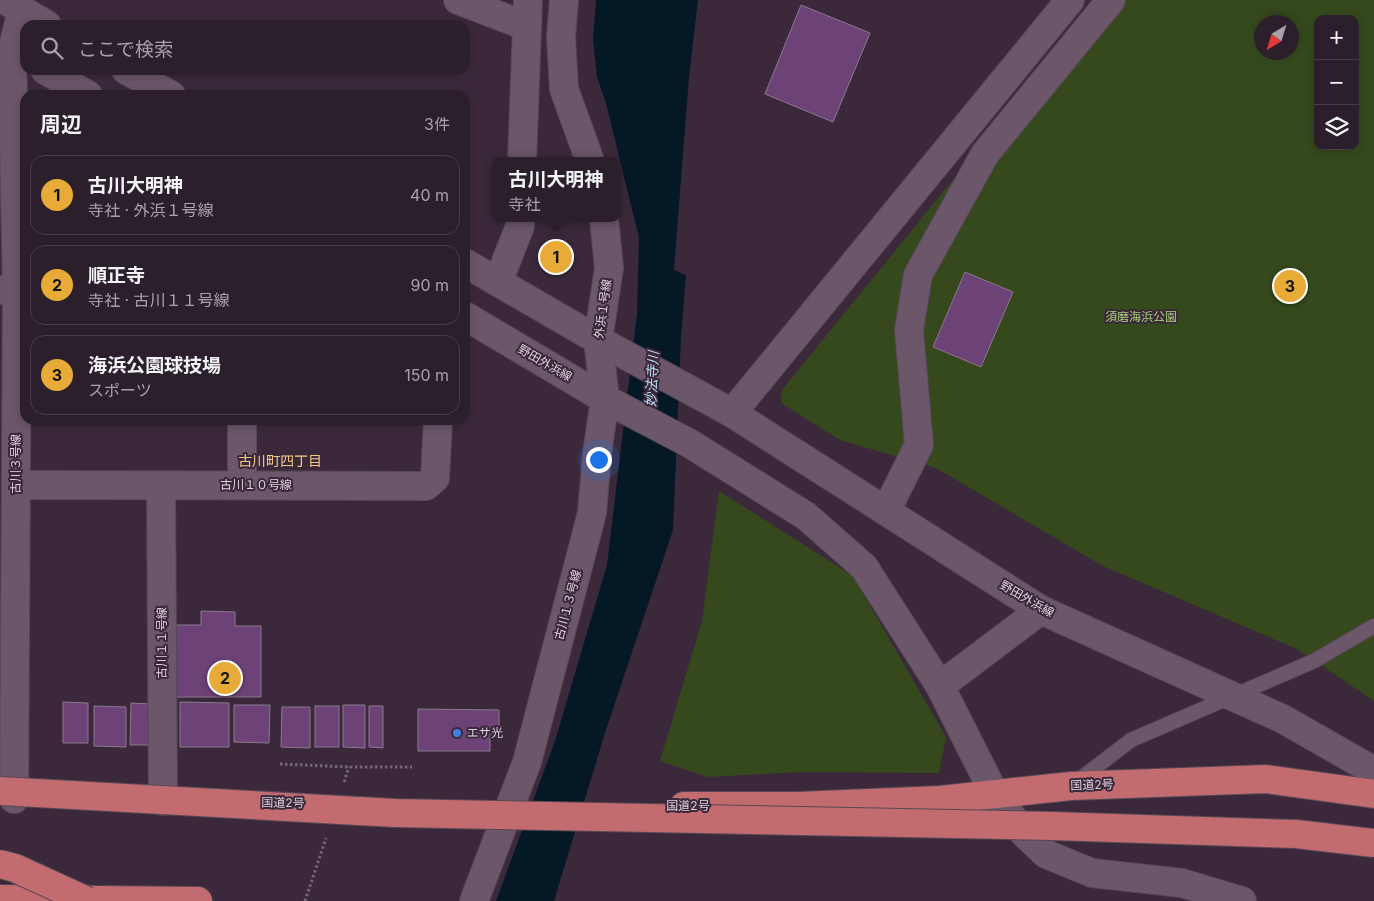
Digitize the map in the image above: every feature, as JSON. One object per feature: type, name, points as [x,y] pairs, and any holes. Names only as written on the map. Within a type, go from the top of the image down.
[{"type":"highway","name":"国道2号","points":[[5,796],[163,801],[510,806],[798,806],[940,800],[1072,786],[1266,780],[1374,794]]},
{"type":"highway","points":[[5,796],[395,814],[1053,826],[1296,834],[1374,843]]},
{"type":"highway","points":[[0,864],[24,872],[87,901]]},
{"type":"highway","points":[[0,899],[198,901]]},
{"type":"street","points":[[458,0],[527,13],[522,157]]},
{"type":"street","points":[[564,0],[561,37],[564,89],[589,157]]},
{"type":"street","points":[[732,413],[1070,0]]},
{"type":"street","points":[[886,511],[919,445],[909,330],[918,275],[985,154],[1111,0]]},
{"type":"street","points":[[14,5],[39,20]]},
{"type":"street","name":"古川３号線","points":[[5,796],[16,485],[12,50],[14,5]]},
{"type":"street","points":[[54,75],[80,90]]},
{"type":"street","points":[[135,75],[161,90]]},
{"type":"street","points":[[498,282],[520,222]]},
{"type":"street","name":"外浜１号線","points":[[604,222],[609,268],[598,340],[615,404]]},
{"type":"street","points":[[470,266],[598,340]]},
{"type":"street","name":"野田外浜線","points":[[470,319],[615,404],[689,443],[806,516],[864,567],[940,686]]},
{"type":"street","name":"野田外浜線","points":[[598,340],[732,413],[1041,610],[1283,719],[1374,771]]},
{"type":"street","name":"古川１３号線","points":[[474,901],[527,762],[592,513],[597,454],[615,404]]},
{"type":"street","points":[[242,425],[242,486]]},
{"type":"street","name":"古川１０号線","points":[[16,485],[426,486],[435,478],[438,425]]},
{"type":"street","name":"古川１１号線","points":[[161,486],[163,801]]},
{"type":"street","points":[[1041,610],[940,686],[995,795],[1025,834],[1046,854],[1092,873],[1182,883],[1242,901]]},
{"type":"lane","points":[[1072,786],[1131,740],[1314,661],[1374,626]]},
{"type":"path","points":[[280,764],[412,767]]},
{"type":"green space","name":"須磨海浜公園","points":[[1099,0],[1374,0],[1374,701],[1297,649],[1103,566],[936,468],[840,440],[781,403],[782,390]]},
{"type":"green space","points":[[719,491],[853,576],[946,737],[939,773],[801,772],[708,777],[660,761],[702,621]]},
{"type":"water","name":"妙法寺川","points":[[596,0],[698,0],[689,77],[674,270],[686,275],[681,337],[673,530],[604,736],[554,901],[496,901],[555,741],[607,565],[637,314],[639,238],[621,164],[621,157],[619,157],[606,103],[597,77],[593,39]]},
{"type":"building","points":[[801,5],[870,33],[833,122],[765,94]]},
{"type":"building","points":[[965,272],[1013,292],[981,367],[933,347]]},
{"type":"building","points":[[201,611],[235,612],[235,626],[261,626],[261,697],[174,697],[174,625],[201,625]]},
{"type":"building","points":[[63,702],[88,703],[88,743],[63,743]]},
{"type":"building","points":[[180,702],[229,703],[229,747],[180,747]]},
{"type":"building","points":[[131,703],[151,704],[151,745],[130,745]]},
{"type":"building","points":[[234,705],[270,705],[269,743],[234,742]]},
{"type":"building","points":[[343,705],[365,705],[365,748],[343,747]]},
{"type":"building","points":[[94,706],[126,707],[126,747],[94,746]]},
{"type":"building","points":[[315,706],[339,706],[339,747],[315,747]]},
{"type":"building","points":[[369,706],[383,706],[383,748],[369,747]]},
{"type":"building","points":[[282,707],[310,707],[310,748],[281,747]]},
{"type":"building","points":[[418,709],[499,710],[499,737],[490,737],[490,751],[418,751]]},
{"type":"place","name":"古川大明神","points":[[556,257]]},
{"type":"place","name":"海浜公園球技場","points":[[1290,286]]},
{"type":"place","name":"順正寺","points":[[225,678]]},
{"type":"place","name":"エサ光","points":[[457,733]]},
{"type":"district","name":"古川町四丁目","points":[[280,461]]}]
